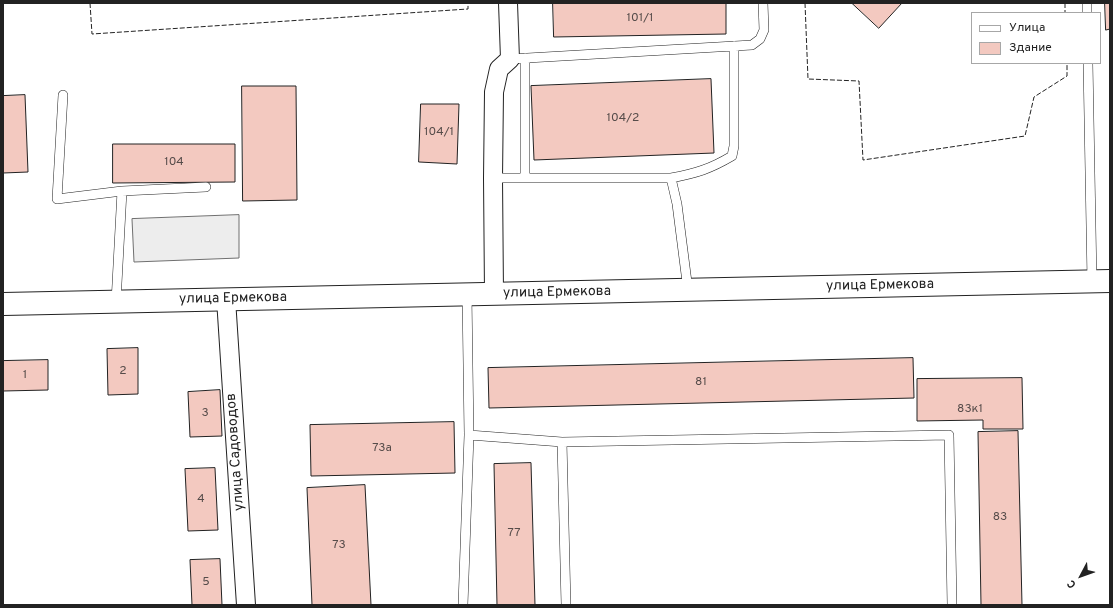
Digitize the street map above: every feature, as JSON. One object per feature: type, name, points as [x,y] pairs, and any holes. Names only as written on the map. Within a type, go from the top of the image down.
[{"type":"main road","name":"улица Ермекова","points":[[3,304],[1101,281]]},
{"type":"street","points":[[494,294],[494,92],[499,69],[518,59],[508,3]]},
{"type":"street","name":"улица Садоводов","points":[[226,299],[246,605]]},
{"type":"lane","points":[[525,177],[518,59],[752,45],[760,39],[764,30],[763,3]]},
{"type":"lane","points":[[493,178],[672,178],[696,174],[716,166],[732,156],[734,146],[734,46]]},
{"type":"lane","points":[[1088,64],[1101,281]]},
{"type":"lane","points":[[63,95],[57,199],[122,191],[206,187]]},
{"type":"lane","points":[[672,178],[677,204],[688,290]]},
{"type":"lane","points":[[116,302],[122,191]]},
{"type":"lane","points":[[463,605],[469,435],[467,294]]},
{"type":"lane","points":[[469,435],[562,442],[949,435],[952,605]]},
{"type":"lane","points":[[562,442],[566,605]]},
{"type":"shaded area","points":[[239,215],[239,258],[134,262],[132,219]]},
{"type":"building","points":[[553,3],[726,3],[726,34],[554,37]]},
{"type":"building","points":[[852,3],[902,3],[879,28]]},
{"type":"building","points":[[1105,3],[1110,3],[1110,29],[1106,30]]},
{"type":"building","points":[[711,79],[714,153],[534,160],[531,86]]},
{"type":"building","points":[[242,86],[296,86],[297,200],[243,201]]},
{"type":"building","points":[[25,95],[28,172],[3,173],[3,96]]},
{"type":"building","points":[[421,104],[459,104],[457,164],[419,162]]},
{"type":"building","points":[[113,144],[235,144],[235,182],[113,183]]},
{"type":"building","points":[[138,348],[138,394],[108,395],[107,349]]},
{"type":"building","points":[[913,358],[914,398],[489,408],[488,368]]},
{"type":"building","points":[[48,360],[48,390],[3,391],[3,361]]},
{"type":"building","points":[[1022,378],[1023,429],[983,429],[983,420],[917,421],[917,379]]},
{"type":"building","points":[[220,390],[222,436],[190,437],[188,392]]},
{"type":"building","points":[[454,422],[455,473],[311,476],[310,425]]},
{"type":"building","points":[[1018,431],[1022,605],[981,605],[978,432]]},
{"type":"building","points":[[531,463],[535,605],[497,605],[494,464]]},
{"type":"building","points":[[215,468],[218,530],[188,531],[185,469]]},
{"type":"building","points":[[365,485],[371,605],[312,605],[307,488]]},
{"type":"building","points":[[220,559],[222,605],[192,605],[190,560]]},
{"type":"fence","points":[[90,3],[92,34],[468,9],[468,3]]},
{"type":"fence","points":[[805,3],[808,79],[859,81],[863,160],[1025,136],[1034,97],[1067,76],[1067,64]]},
{"type":"fence","points":[[1065,3],[1065,12]]}]
